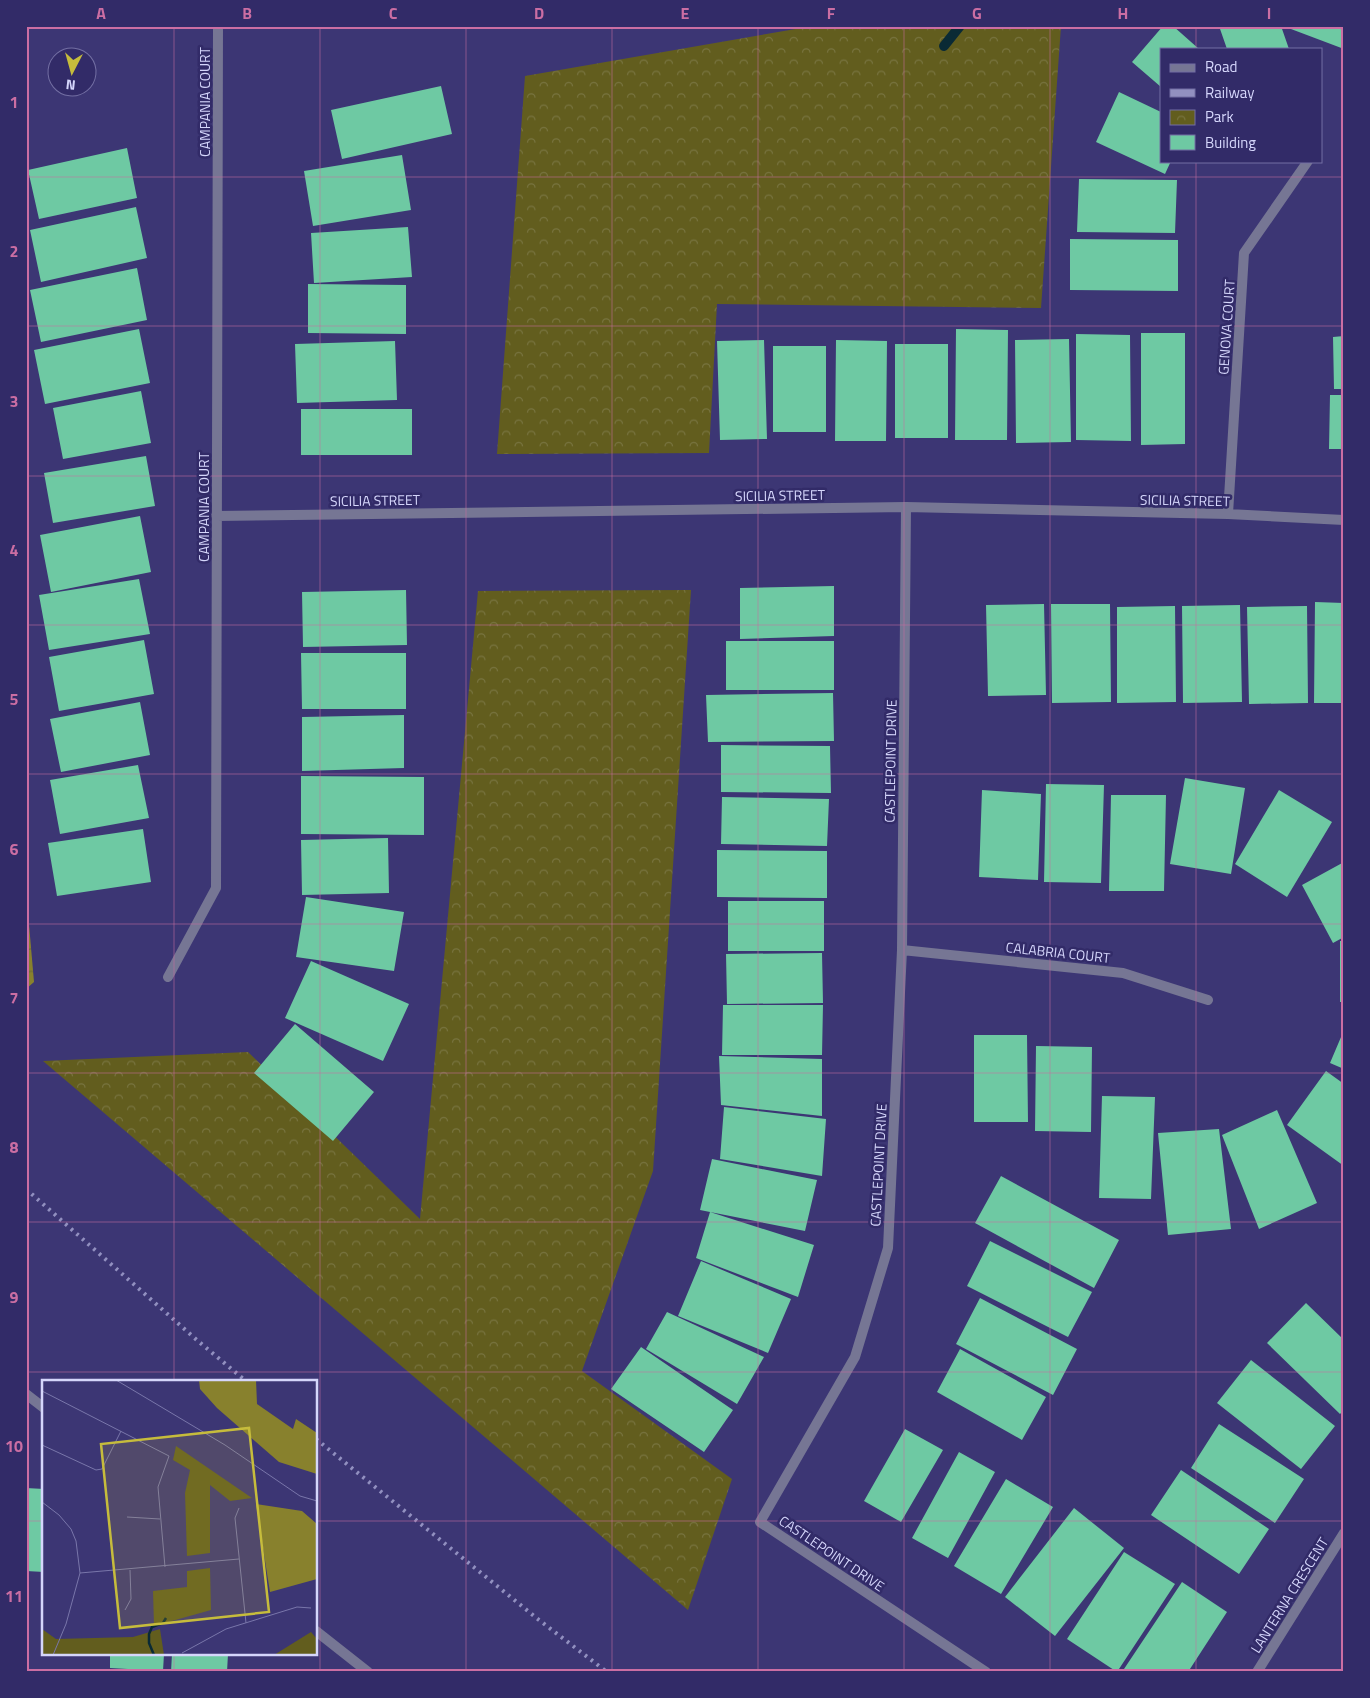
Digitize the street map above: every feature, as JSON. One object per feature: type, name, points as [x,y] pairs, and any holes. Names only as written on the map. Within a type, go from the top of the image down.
[{"type":"street","name":"CAMPANIA COURT","points":[[168,977],[216,888],[218,26]]},
{"type":"street","name":"GENOVA COURT","points":[[1228,514],[1244,253],[1307,162]]},
{"type":"street","name":"SICILIA STREET","points":[[216,516],[906,507],[1228,514],[1344,520]]},
{"type":"street","name":"CASTLEPOINT DRIVE","points":[[906,507],[902,950],[888,1248],[856,1357],[760,1522],[986,1672]]},
{"type":"street","name":"CALABRIA COURT","points":[[902,950],[1123,972],[1208,1000]]},
{"type":"street","points":[[26,1394],[42,1406]]},
{"type":"street","name":"LANTERNA CRESCENT","points":[[1257,1672],[1344,1533]]},
{"type":"street","points":[[318,1633],[368,1672]]},
{"type":"green space","points":[[813,26],[1061,26],[1041,308],[717,304],[709,453],[497,454],[525,76]]},
{"type":"green space","points":[[691,590],[653,1171],[582,1371],[732,1479],[688,1610],[43,1061],[248,1052],[420,1219],[478,591]]},
{"type":"green space","points":[[26,890],[34,982],[26,989]]},
{"type":"building","points":[[1163,26],[1173,26],[1198,48],[1160,48],[1160,86],[1132,62]]},
{"type":"building","points":[[1219,26],[1281,26],[1289,48],[1227,48]]},
{"type":"building","points":[[1283,26],[1344,26],[1344,49]]},
{"type":"building","points":[[441,86],[452,134],[342,159],[331,110]]},
{"type":"building","points":[[1119,92],[1160,112],[1160,162],[1171,162],[1165,174],[1096,142]]},
{"type":"building","points":[[127,148],[137,198],[39,219],[28,170]]},
{"type":"building","points":[[402,155],[411,210],[313,226],[304,171]]},
{"type":"building","points":[[1079,179],[1177,180],[1175,233],[1077,232]]},
{"type":"building","points":[[136,207],[147,258],[41,282],[30,230]]},
{"type":"building","points":[[408,227],[412,277],[314,283],[311,233]]},
{"type":"building","points":[[1070,239],[1178,240],[1178,291],[1070,290]]},
{"type":"building","points":[[137,268],[147,320],[41,342],[30,290]]},
{"type":"building","points":[[308,284],[406,285],[406,334],[308,333]]},
{"type":"building","points":[[139,329],[150,383],[45,404],[34,350]]},
{"type":"building","points":[[956,329],[1008,330],[1007,440],[955,440]]},
{"type":"building","points":[[1141,333],[1185,333],[1185,444],[1141,445]]},
{"type":"building","points":[[1076,334],[1130,335],[1131,441],[1076,440]]},
{"type":"building","points":[[1344,336],[1344,389],[1334,389],[1333,337]]},
{"type":"building","points":[[1069,339],[1071,442],[1016,443],[1015,340]]},
{"type":"building","points":[[764,340],[767,439],[720,440],[717,341]]},
{"type":"building","points":[[836,340],[887,341],[886,441],[835,441]]},
{"type":"building","points":[[395,341],[397,400],[297,403],[295,344]]},
{"type":"building","points":[[895,344],[948,344],[948,438],[895,438]]},
{"type":"building","points":[[773,346],[826,346],[826,432],[773,432]]},
{"type":"building","points":[[141,391],[151,443],[63,459],[53,408]]},
{"type":"building","points":[[1330,395],[1344,395],[1344,449],[1329,449]]},
{"type":"building","points":[[301,409],[412,409],[412,455],[301,455]]},
{"type":"building","points":[[146,456],[155,506],[53,523],[44,473]]},
{"type":"building","points":[[140,516],[151,572],[51,592],[40,535]]},
{"type":"building","points":[[139,579],[150,634],[49,650],[39,595]]},
{"type":"building","points":[[834,586],[834,636],[740,639],[740,588]]},
{"type":"building","points":[[406,590],[407,645],[303,647],[302,592]]},
{"type":"building","points":[[1315,602],[1344,603],[1344,703],[1314,703]]},
{"type":"building","points":[[1044,604],[1046,695],[988,696],[986,605]]},
{"type":"building","points":[[1051,604],[1110,604],[1111,702],[1052,703]]},
{"type":"building","points":[[1240,605],[1242,702],[1183,703],[1182,606]]},
{"type":"building","points":[[1175,606],[1176,702],[1117,703],[1117,607]]},
{"type":"building","points":[[1307,606],[1308,703],[1249,704],[1247,607]]},
{"type":"building","points":[[144,640],[154,694],[59,711],[49,657]]},
{"type":"building","points":[[726,641],[834,641],[834,690],[726,690]]},
{"type":"building","points":[[301,653],[406,653],[406,709],[302,709]]},
{"type":"building","points":[[833,693],[834,741],[708,742],[706,695]]},
{"type":"building","points":[[140,702],[150,755],[61,772],[50,719]]},
{"type":"building","points":[[404,715],[404,768],[302,771],[302,717]]},
{"type":"building","points":[[721,745],[830,746],[831,793],[721,792]]},
{"type":"building","points":[[138,765],[149,818],[60,834],[50,780]]},
{"type":"building","points":[[301,776],[424,777],[424,835],[301,834]]},
{"type":"building","points":[[1185,778],[1245,788],[1231,874],[1170,864]]},
{"type":"building","points":[[1046,784],[1104,785],[1101,883],[1044,882]]},
{"type":"building","points":[[982,790],[1041,794],[1038,880],[979,877]]},
{"type":"building","points":[[1279,790],[1332,822],[1287,897],[1235,864]]},
{"type":"building","points":[[1111,795],[1166,795],[1164,891],[1109,891]]},
{"type":"building","points":[[722,797],[829,799],[827,846],[721,844]]},
{"type":"building","points":[[143,829],[151,882],[57,896],[48,843]]},
{"type":"building","points":[[388,838],[389,893],[302,895],[301,840]]},
{"type":"building","points":[[717,850],[827,851],[827,898],[717,897]]},
{"type":"building","points":[[1344,862],[1344,937],[1333,943],[1302,885]]},
{"type":"building","points":[[306,897],[404,912],[394,971],[296,957]]},
{"type":"building","points":[[728,901],[824,901],[824,951],[728,951]]},
{"type":"building","points":[[1340,941],[1344,941],[1344,1002],[1340,1002]]},
{"type":"building","points":[[822,953],[823,1003],[727,1004],[726,954]]},
{"type":"building","points":[[311,961],[409,1004],[383,1061],[285,1018]]},
{"type":"building","points":[[723,1005],[823,1005],[822,1055],[722,1055]]},
{"type":"building","points":[[295,1024],[374,1092],[333,1141],[254,1073]]},
{"type":"building","points":[[1344,1030],[1344,1069],[1330,1063]]},
{"type":"building","points":[[974,1035],[1027,1035],[1028,1122],[974,1122]]},
{"type":"building","points":[[1036,1046],[1092,1047],[1091,1132],[1035,1131]]},
{"type":"building","points":[[719,1056],[822,1059],[822,1116],[721,1105]]},
{"type":"building","points":[[1326,1071],[1344,1084],[1344,1166],[1287,1125]]},
{"type":"building","points":[[1102,1096],[1155,1097],[1151,1199],[1099,1198]]},
{"type":"building","points":[[724,1107],[826,1119],[822,1176],[720,1159]]},
{"type":"building","points":[[1277,1110],[1317,1203],[1259,1229],[1222,1135]]},
{"type":"building","points":[[1219,1129],[1231,1229],[1168,1235],[1158,1133]]},
{"type":"building","points":[[712,1159],[817,1180],[805,1231],[700,1210]]},
{"type":"building","points":[[1001,1176],[1119,1240],[1094,1288],[975,1223]]},
{"type":"building","points":[[710,1212],[814,1245],[798,1297],[696,1258]]},
{"type":"building","points":[[990,1241],[1092,1292],[1068,1337],[967,1286]]},
{"type":"building","points":[[701,1261],[791,1299],[768,1353],[678,1316]]},
{"type":"building","points":[[980,1298],[1077,1349],[1053,1395],[956,1344]]},
{"type":"building","points":[[1306,1303],[1344,1340],[1344,1410],[1340,1414],[1267,1343]]},
{"type":"building","points":[[667,1312],[764,1357],[737,1404],[646,1349]]},
{"type":"building","points":[[641,1347],[733,1410],[704,1452],[611,1389]]},
{"type":"building","points":[[960,1349],[1046,1397],[1022,1440],[937,1392]]},
{"type":"building","points":[[1251,1360],[1335,1426],[1301,1469],[1217,1403]]},
{"type":"building","points":[[1219,1424],[1304,1479],[1275,1523],[1191,1468]]},
{"type":"building","points":[[905,1429],[943,1450],[901,1522],[864,1501]]},
{"type":"building","points":[[959,1452],[995,1472],[948,1558],[912,1538]]},
{"type":"building","points":[[1181,1470],[1269,1529],[1239,1574],[1151,1515]]},
{"type":"building","points":[[1006,1479],[1053,1507],[1001,1594],[954,1566]]},
{"type":"building","points":[[26,1488],[42,1489],[42,1572],[26,1571]]},
{"type":"building","points":[[1074,1508],[1124,1548],[1055,1636],[1005,1597]]},
{"type":"building","points":[[1124,1552],[1175,1584],[1117,1672],[1067,1639]]},
{"type":"building","points":[[1182,1582],[1227,1612],[1188,1672],[1122,1672]]},
{"type":"building","points":[[110,1656],[164,1656],[163,1671],[110,1668]]},
{"type":"building","points":[[172,1656],[228,1656],[227,1672],[171,1672]]},
{"type":"waterway","points":[[944,46],[960,26]]},
{"type":"railway","points":[[26,1189],[245,1380]]},
{"type":"railway","points":[[318,1441],[539,1620],[607,1672]]}]
